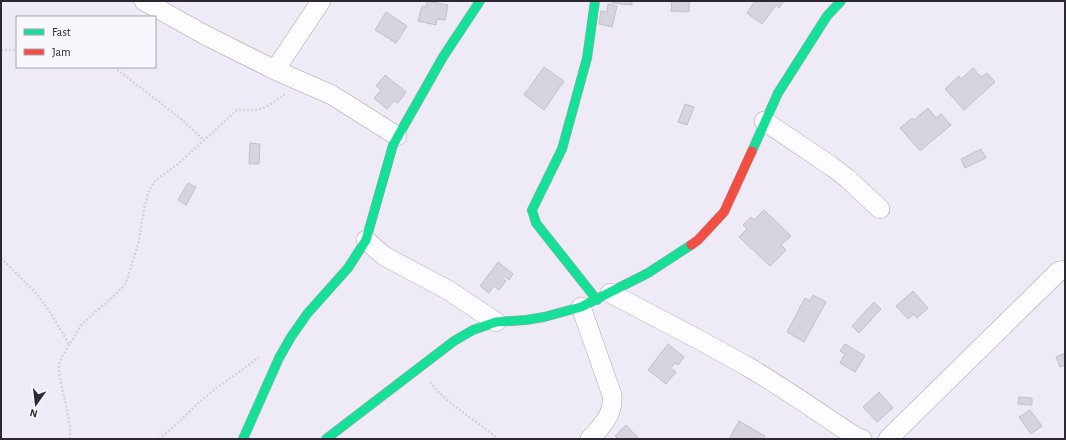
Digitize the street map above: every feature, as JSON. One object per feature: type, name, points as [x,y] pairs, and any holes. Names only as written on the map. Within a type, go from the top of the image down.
[{"type":"street","points":[[144,1],[205,35],[275,70],[332,95],[397,136]]},
{"type":"street","points":[[275,70],[321,1]]},
{"type":"street","points":[[243,439],[279,358],[291,337],[307,314],[348,268],[366,240],[390,153],[397,136],[444,57],[480,1]]},
{"type":"street","points":[[590,439],[607,419],[613,403],[596,300],[536,223],[532,210],[562,149],[587,58],[595,1]]},
{"type":"street","points":[[326,439],[463,335],[496,322],[544,317],[596,300],[648,273],[698,240],[724,212],[778,93],[827,16],[841,1]]},
{"type":"street","points":[[764,121],[847,178],[880,209]]},
{"type":"street","points":[[366,240],[384,256],[448,290],[496,322]]},
{"type":"street","points":[[888,439],[1059,271],[1065,270]]},
{"type":"street","points":[[596,300],[678,328],[750,368],[812,406],[856,437],[862,439]]},
{"type":"path","points":[[1,50],[16,50]]},
{"type":"path","points":[[115,68],[181,119],[204,140]]},
{"type":"path","points":[[70,439],[70,426],[58,370],[63,355],[82,324],[126,283],[139,241],[144,209],[149,191],[155,181],[178,164],[237,110],[264,108],[301,82]]},
{"type":"path","points":[[1,258],[36,293],[48,309],[69,345]]},
{"type":"path","points":[[159,439],[219,387],[238,374],[263,352]]},
{"type":"path","points":[[419,367],[437,392],[498,439]]},
{"type":"building","points":[[427,1],[448,5],[445,20],[437,19],[436,25],[418,21],[422,6],[426,7]]},
{"type":"building","points":[[612,1],[632,1],[632,5],[612,3]]},
{"type":"building","points":[[672,1],[689,1],[689,12],[671,11]]},
{"type":"building","points":[[755,1],[784,1],[779,8],[776,5],[762,24],[747,13]]},
{"type":"building","points":[[608,4],[617,6],[612,27],[599,24],[601,11],[607,12]]},
{"type":"building","points":[[386,12],[407,26],[396,43],[375,30]]},
{"type":"building","points":[[544,67],[564,81],[544,110],[524,95]]},
{"type":"building","points":[[973,68],[981,77],[987,73],[995,82],[964,110],[945,89],[959,76],[961,79]]},
{"type":"building","points":[[385,75],[406,92],[398,103],[394,101],[387,109],[374,98],[381,90],[376,86]]},
{"type":"building","points":[[685,104],[694,107],[687,125],[678,122]]},
{"type":"building","points":[[928,108],[936,118],[941,114],[951,125],[920,151],[900,128],[912,118],[914,120]]},
{"type":"building","points":[[250,143],[260,144],[259,164],[249,164]]},
{"type":"building","points":[[981,149],[986,158],[965,168],[961,159]]},
{"type":"building","points":[[188,183],[196,187],[186,205],[178,200]]},
{"type":"building","points":[[764,210],[791,236],[781,245],[786,250],[770,266],[739,237],[747,229],[743,225],[751,217],[754,220]]},
{"type":"building","points":[[498,262],[513,274],[509,280],[504,276],[502,278],[506,281],[499,290],[494,286],[489,293],[480,286]]},
{"type":"building","points":[[913,291],[928,308],[917,318],[914,314],[908,319],[896,306]]},
{"type":"building","points":[[813,295],[826,302],[804,342],[787,332],[805,298],[810,301]]},
{"type":"building","points":[[874,302],[881,309],[859,333],[852,326]]},
{"type":"building","points":[[668,344],[684,357],[678,365],[675,363],[671,368],[676,372],[666,384],[648,370]]},
{"type":"building","points":[[845,344],[865,356],[855,372],[840,363],[845,354],[840,351]]},
{"type":"building","points":[[1065,353],[1065,365],[1060,367],[1056,357]]},
{"type":"building","points":[[879,392],[893,408],[877,422],[863,407]]},
{"type":"building","points":[[1019,397],[1032,398],[1032,405],[1018,404]]},
{"type":"building","points":[[1030,410],[1042,426],[1031,434],[1019,417]]},
{"type":"building","points":[[739,421],[765,436],[763,439],[729,439]]},
{"type":"building","points":[[626,425],[639,439],[618,439],[615,436]]},
{"type":"traffic: fast","points":[[243,439],[279,358],[291,337],[307,314],[348,268],[366,240],[393,145],[443,57],[480,1]]},
{"type":"traffic: fast","points":[[595,1],[587,58],[562,149],[532,210],[536,223],[597,300]]},
{"type":"traffic: fast","points":[[752,151],[778,93],[827,16],[841,1]]},
{"type":"traffic: fast","points":[[326,439],[454,341],[473,330],[496,322],[544,317],[581,307],[648,273],[691,245]]},
{"type":"traffic: jam","points":[[691,245],[698,240],[724,212],[752,151]]}]
